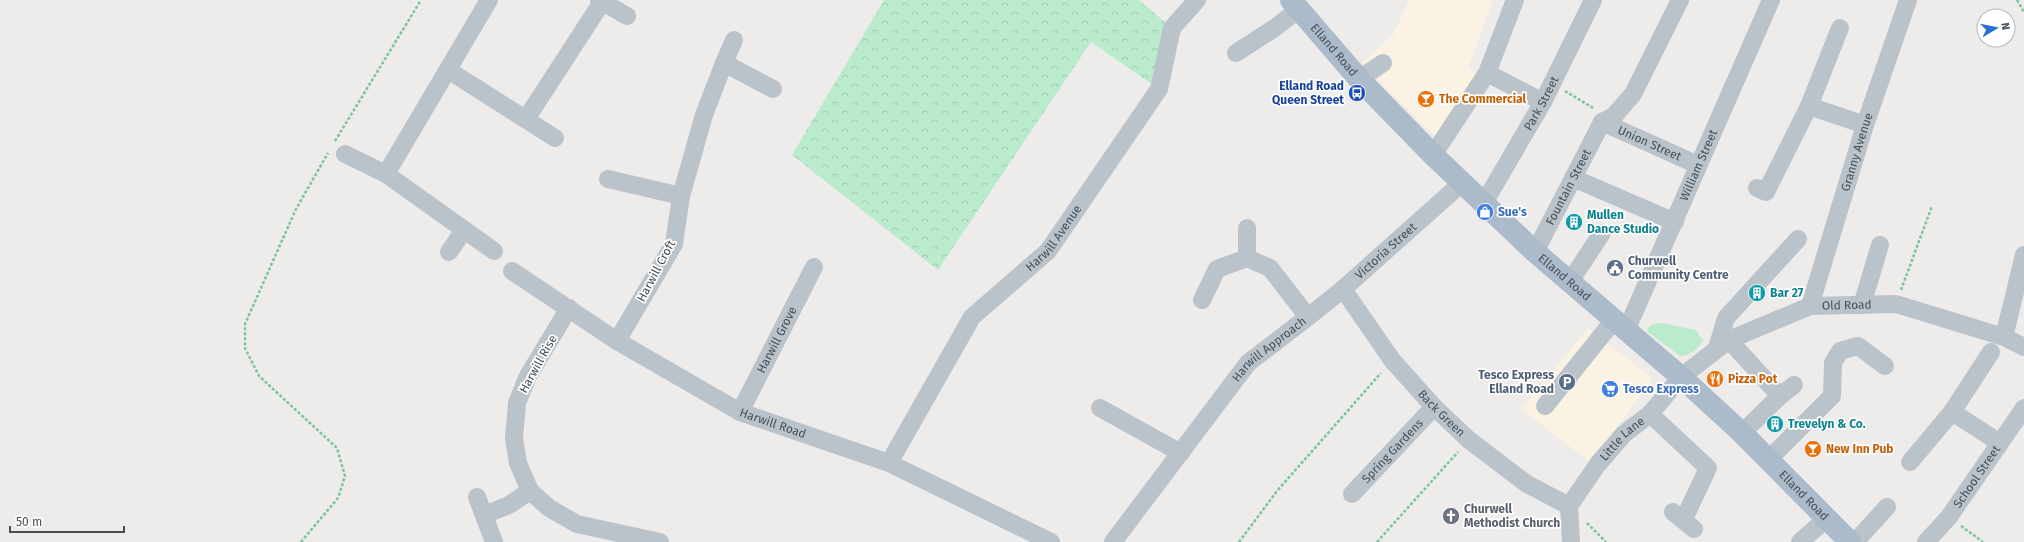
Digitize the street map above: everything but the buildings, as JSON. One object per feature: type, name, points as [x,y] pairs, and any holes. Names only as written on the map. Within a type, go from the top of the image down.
[{"type":"main road","name":"Elland Road","points":[[1295,5],[1359,79],[1433,155],[1569,283],[1681,377],[1742,433],[1850,542]]},
{"type":"street","points":[[386,174],[490,0]]},
{"type":"street","name":"Harwill Avenue","points":[[889,463],[972,317],[1048,251],[1159,89],[1172,28],[1197,0]]},
{"type":"street","points":[[1433,155],[1487,73],[1515,0]]},
{"type":"street","name":"Park Street","points":[[1484,202],[1543,102],[1593,0]]},
{"type":"street","points":[[1602,122],[1614,116],[1633,94],[1680,0]]},
{"type":"street","name":"William Street","points":[[1546,406],[1620,326],[1675,222],[1698,165],[1771,0]]},
{"type":"street","name":"Granny Avenue","points":[[1810,306],[1865,125],[1908,0]]},
{"type":"street","points":[[526,119],[600,1],[627,16]]},
{"type":"street","points":[[1236,53],[1276,27],[1295,5]]},
{"type":"street","points":[[1757,188],[1766,192],[1809,106],[1840,28]]},
{"type":"street","name":"Harwill Croft","points":[[617,341],[674,244],[681,196],[704,115],[734,40]]},
{"type":"street","points":[[724,63],[773,89]]},
{"type":"street","points":[[1359,79],[1383,63]]},
{"type":"street","points":[[448,70],[555,138]]},
{"type":"street","points":[[1487,73],[1543,102]]},
{"type":"street","points":[[1809,106],[1865,125]]},
{"type":"street","name":"Union Street","points":[[1602,122],[1698,165]]},
{"type":"street","name":"Fountain Street","points":[[1535,252],[1602,122]]},
{"type":"street","points":[[336,149],[386,174],[494,250]]},
{"type":"street","points":[[1573,178],[1675,222]]},
{"type":"street","points":[[608,179],[681,196]]},
{"type":"street","name":"Victoria Street","points":[[1308,318],[1343,289],[1463,182]]},
{"type":"street","points":[[1202,300],[1217,269],[1247,258],[1247,228]]},
{"type":"street","points":[[449,252],[464,230]]},
{"type":"street","points":[[1569,283],[1602,233]]},
{"type":"street","points":[[1780,396],[1723,344],[1726,318],[1798,239]]},
{"type":"street","points":[[1862,305],[1880,245]]},
{"type":"street","points":[[2004,337],[2024,255]]},
{"type":"street","name":"Harwill Approach","points":[[1113,542],[1248,363],[1308,318],[1270,268],[1247,258]]},
{"type":"street","name":"Harwill Grove","points":[[740,412],[814,266]]},
{"type":"street","name":"Harwill Road","points":[[512,271],[570,308],[617,341],[740,412],[889,463],[1051,542]]},
{"type":"street","name":"Back Green","points":[[1343,289],[1392,360],[1434,407],[1470,440],[1526,484],[1569,506]]},
{"type":"street","name":"Old Road","points":[[1681,377],[1723,344],[1810,306],[1896,304],[2004,337],[2024,347]]},
{"type":"street","name":"Harwill Rise","points":[[570,308],[528,376],[517,404],[514,438],[518,463],[530,491],[549,508],[577,524],[660,542]]},
{"type":"street","points":[[1769,459],[1832,396],[1833,363],[1840,350],[1858,346],[1885,366]]},
{"type":"street","points":[[1910,462],[1952,412],[1991,352]]},
{"type":"street","name":"Little Lane","points":[[1569,506],[1598,464],[1624,434],[1650,414],[1681,377]]},
{"type":"street","points":[[1742,433],[1780,396],[1794,385]]},
{"type":"street","name":"Spring Gardens","points":[[1352,494],[1434,407]]},
{"type":"street","points":[[1100,408],[1181,453]]},
{"type":"street","name":"School Street","points":[[1926,542],[1949,517],[2024,408]]},
{"type":"street","points":[[1952,412],[2000,443]]},
{"type":"street","points":[[1650,414],[1708,468],[1684,520]]},
{"type":"street","points":[[484,515],[509,505],[530,491]]},
{"type":"street","points":[[477,496],[494,542]]},
{"type":"street","points":[[1569,506],[1571,542]]},
{"type":"street","points":[[1855,542],[1887,507]]},
{"type":"street","points":[[1800,542],[1826,519]]},
{"type":"path","points":[[301,542],[338,498],[345,476],[337,448],[259,376],[245,348],[245,324],[296,209],[336,149],[421,0]]},
{"type":"path","points":[[2017,0],[2024,12]]},
{"type":"path","points":[[1552,84],[1600,112],[1602,122]]},
{"type":"path","points":[[1896,304],[1932,206]]},
{"type":"path","points":[[1240,542],[1277,491],[1392,360]]},
{"type":"path","points":[[1376,542],[1470,440]]},
{"type":"path","points":[[1949,517],[1983,542]]},
{"type":"shaded area","points":[[1409,0],[1493,0],[1468,68],[1478,75],[1435,136],[1361,63],[1393,35]]},
{"type":"shaded area","points":[[1588,328],[1653,379],[1590,462],[1521,409]]},
{"type":"green space","points":[[884,0],[1139,0],[1172,28],[1159,89],[1091,42],[938,270],[792,155]]},
{"type":"green space","points":[[1662,323],[1696,330],[1703,341],[1690,353],[1680,356],[1648,332],[1647,329],[1653,324]]},
{"type":"place","name":"Elland Road Queen Street","points":[[1357,93]]},
{"type":"place","name":"The Commercial","points":[[1426,99]]},
{"type":"place","name":"Sue's","points":[[1485,212]]},
{"type":"place","name":"Mullen Dance Studio","points":[[1574,222]]},
{"type":"place","name":"Churwell Community Centre","points":[[1615,268]]},
{"type":"place","name":"Bar 27","points":[[1757,293]]},
{"type":"place","name":"Pizza Pot","points":[[1715,379]]},
{"type":"place","name":"Tesco Express Elland Road","points":[[1567,382]]},
{"type":"place","name":"Tesco Express","points":[[1610,389]]},
{"type":"place","name":"Trevelyn & Co.","points":[[1775,424]]},
{"type":"place","name":"New Inn Pub","points":[[1813,449]]},
{"type":"place","name":"Churwell Methodist Church","points":[[1451,516]]}]
